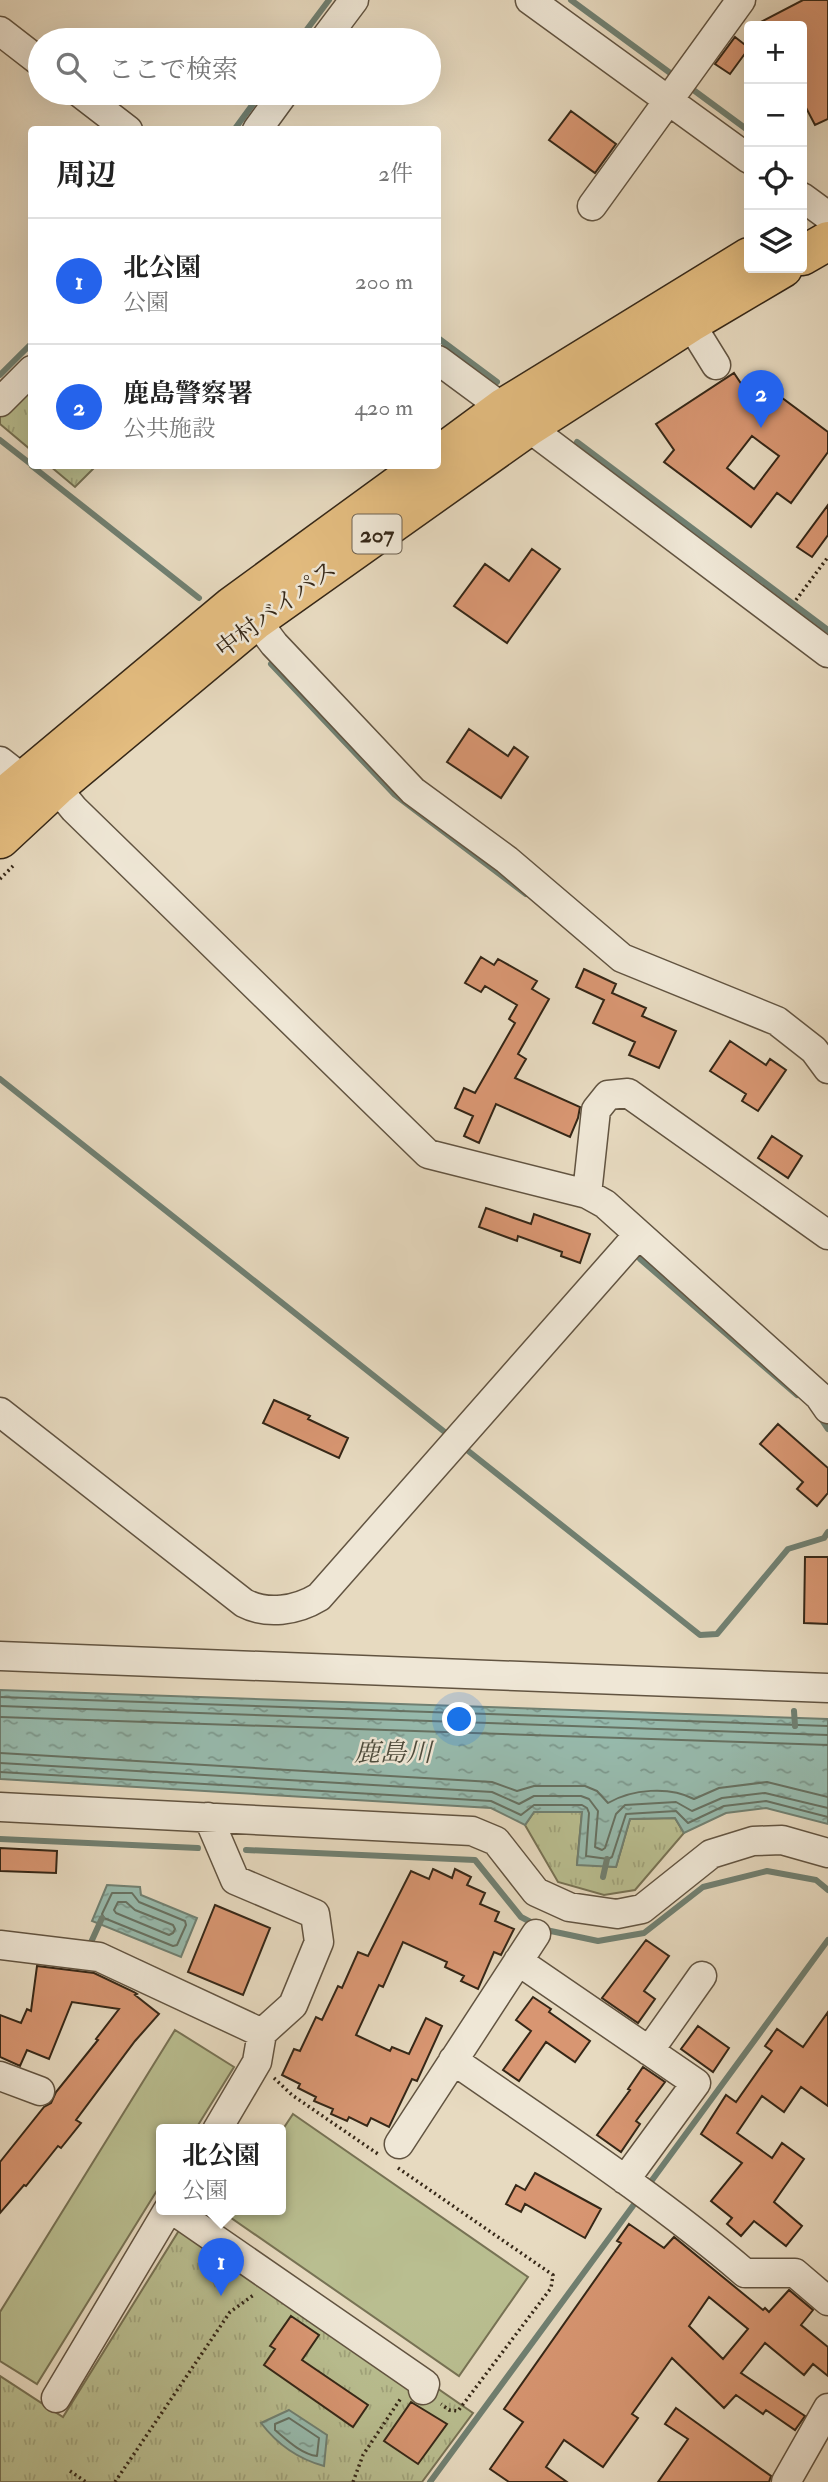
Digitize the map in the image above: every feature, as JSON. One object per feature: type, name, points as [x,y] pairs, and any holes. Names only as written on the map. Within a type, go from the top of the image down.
[{"type":"highway","points":[[807,246],[819,218]]},
{"type":"highway","name":"中村バイパス","points":[[20,782],[256,620],[515,418],[714,276],[744,260]]},
{"type":"highway","name":"中村バイパス","points":[[441,455],[515,418],[690,323],[775,273]]},
{"type":"highway","name":"中村バイパス","points":[[0,839],[20,782],[232,606],[420,469]]},
{"type":"street","points":[[333,28],[354,0]]},
{"type":"street","points":[[530,0],[678,88],[744,154]]},
{"type":"street","points":[[592,206],[741,0]]},
{"type":"street","points":[[0,31],[28,53]]},
{"type":"street","points":[[96,105],[123,126]]},
{"type":"street","points":[[260,126],[275,105]]},
{"type":"street","points":[[690,323],[716,365]]},
{"type":"street","points":[[441,362],[828,653]]},
{"type":"street","points":[[0,402],[28,374]]},
{"type":"street","points":[[256,620],[274,644],[413,791],[507,860],[622,958],[777,1021],[814,1049],[828,1069]]},
{"type":"street","points":[[20,782],[74,809],[428,1154],[587,1194],[605,1203],[819,1396],[828,1409]]},
{"type":"street","points":[[587,1194],[596,1110],[608,1095],[628,1093],[828,1235]]},
{"type":"street","points":[[0,1412],[244,1603],[257,1610],[304,1606],[319,1597],[638,1235]]},
{"type":"street","points":[[0,1656],[828,1688]]},
{"type":"street","points":[[0,1807],[472,1831],[496,1841],[536,1892],[569,1907],[617,1914],[642,1909],[711,1854],[753,1841],[782,1840],[828,1853]]},
{"type":"street","points":[[208,1817],[235,1880],[315,1914],[319,1942],[293,2004],[262,2032],[257,2062],[221,2124]]},
{"type":"street","points":[[392,2156],[536,1934]]},
{"type":"street","points":[[0,1945],[99,1957],[262,2032]]},
{"type":"street","points":[[518,1961],[696,2084],[637,2188]]},
{"type":"street","points":[[649,2051],[702,1976]]},
{"type":"street","points":[[453,2060],[698,2232],[745,2273],[795,2273],[828,2301]]},
{"type":"street","points":[[0,2076],[40,2091]]},
{"type":"street","points":[[56,2398],[168,2215]]},
{"type":"street","points":[[178,2215],[425,2384],[423,2390]]},
{"type":"street","points":[[786,2482],[828,2408]]},
{"type":"path","points":[[801,593],[828,557]]},
{"type":"path","points":[[257,2062],[292,2095],[392,2156],[553,2275],[551,2288],[458,2411],[449,2410],[423,2390],[408,2389],[363,2455],[353,2482]]},
{"type":"path","points":[[115,2482],[230,2312],[274,2280]]},
{"type":"path","points":[[70,2471],[86,2482]]},
{"type":"green space","points":[[28,384],[28,447],[0,424],[0,411]]},
{"type":"green space","points":[[54,469],[93,469],[75,487]]},
{"type":"green space","points":[[534,1812],[582,1812],[577,1864],[616,1867],[630,1819],[675,1818],[684,1833],[635,1890],[604,1895],[558,1882],[525,1825]]},
{"type":"green space","points":[[175,2030],[234,2067],[199,2124],[156,2124],[156,2192],[37,2384],[0,2361],[0,2312]]},
{"type":"green space","points":[[293,2114],[528,2277],[459,2376],[227,2215],[286,2215],[286,2124]]},
{"type":"green space","points":[[188,2216],[473,2413],[422,2482],[0,2482],[0,2376],[63,2417]]},
{"type":"water","name":"鹿島川","points":[[0,1690],[828,1719],[828,1824],[766,1808],[726,1813],[684,1833],[675,1818],[630,1819],[616,1867],[577,1865],[582,1812],[534,1812],[525,1825],[491,1808],[0,1779]]},
{"type":"water","points":[[107,1885],[140,1887],[141,1895],[197,1918],[181,1957],[92,1921]]},
{"type":"water","points":[[289,2410],[327,2435],[324,2466],[289,2450],[261,2423]]},
{"type":"building","points":[[803,0],[828,0],[828,119],[815,125],[807,110],[807,21],[763,21]]},
{"type":"building","points":[[735,37],[744,44],[744,55],[730,74],[715,64]]},
{"type":"building","points":[[571,111],[616,144],[595,173],[549,140]]},
{"type":"building","points":[[734,373],[748,394],[758,380],[828,432],[828,452],[791,503],[777,493],[751,527],[664,462],[674,450],[656,424]],"holes":[[[752,436],[779,456],[754,489],[727,468]]]},
{"type":"building","points":[[828,505],[828,535],[812,557],[797,547]]},
{"type":"building","points":[[532,549],[560,569],[507,643],[454,606],[485,564],[509,581]]},
{"type":"building","points":[[469,729],[508,756],[514,747],[528,757],[501,798],[447,762]]},
{"type":"building","points":[[481,957],[494,965],[498,959],[537,981],[532,989],[549,999],[518,1054],[526,1059],[515,1078],[580,1107],[570,1137],[496,1104],[479,1143],[464,1136],[473,1116],[455,1108],[464,1088],[475,1093],[515,1023],[509,1019],[517,1005],[485,986],[481,992],[465,983]]},
{"type":"building","points":[[584,969],[616,984],[612,993],[646,1008],[642,1016],[676,1031],[659,1068],[629,1055],[635,1042],[593,1023],[604,1000],[576,987]]},
{"type":"building","points":[[730,1041],[766,1065],[770,1059],[786,1070],[758,1111],[742,1101],[746,1094],[710,1071]]},
{"type":"building","points":[[772,1136],[802,1156],[788,1178],[758,1158]]},
{"type":"building","points":[[486,1208],[531,1224],[534,1214],[590,1234],[580,1263],[561,1256],[562,1252],[518,1236],[517,1241],[479,1227]]},
{"type":"building","points":[[274,1400],[310,1416],[308,1419],[348,1438],[339,1458],[263,1423]]},
{"type":"building","points":[[778,1424],[828,1468],[828,1493],[817,1506],[797,1489],[803,1482],[760,1444]]},
{"type":"building","points":[[805,1557],[828,1557],[828,1624],[804,1623]]},
{"type":"building","points":[[0,1848],[57,1851],[56,1873],[0,1871]]},
{"type":"building","points":[[433,1869],[452,1878],[455,1869],[471,1877],[467,1885],[485,1893],[480,1904],[499,1912],[495,1921],[514,1929],[501,1955],[494,1952],[478,1989],[461,1981],[464,1976],[445,1967],[447,1962],[403,1942],[383,1987],[379,1985],[356,2035],[390,2051],[392,2047],[409,2054],[426,2018],[442,2026],[417,2081],[412,2079],[389,2127],[371,2118],[367,2126],[349,2117],[347,2121],[331,2114],[333,2109],[314,2101],[316,2097],[298,2088],[300,2084],[282,2075],[294,2049],[300,2051],[316,2017],[322,2020],[338,1986],[342,1988],[358,1952],[368,1956],[411,1871],[429,1879]]},
{"type":"building","points":[[215,1905],[270,1928],[243,1995],[188,1972]]},
{"type":"building","points":[[646,1940],[669,1956],[644,1991],[655,1999],[638,2023],[602,1998]]},
{"type":"building","points":[[37,1966],[94,1973],[134,1992],[159,2014],[135,2041],[76,2120],[81,2123],[0,2213],[0,2162],[44,2107],[51,2103],[56,2092],[119,2009],[72,2002],[49,2059],[27,2050],[20,2066],[0,2057],[0,2015],[21,2023],[27,2009],[31,2011]]},
{"type":"building","points":[[533,1997],[590,2041],[575,2062],[546,2042],[519,2081],[503,2070],[531,2031],[516,2020]]},
{"type":"building","points":[[828,2012],[828,2106],[801,2087],[784,2112],[762,2096],[737,2133],[772,2158],[782,2143],[804,2159],[774,2202],[802,2226],[786,2246],[754,2221],[741,2236],[727,2224],[732,2218],[711,2201],[742,2163],[701,2134],[726,2095],[736,2102],[772,2051],[765,2046],[777,2029],[803,2047]]},
{"type":"building","points":[[698,2026],[729,2048],[713,2072],[681,2049]]},
{"type":"building","points":[[643,2067],[665,2082],[636,2121],[640,2124],[621,2152],[597,2135],[630,2090],[628,2089]]},
{"type":"building","points":[[535,2173],[601,2209],[585,2238],[525,2204],[521,2212],[506,2204],[516,2185],[525,2190]]},
{"type":"building","points":[[629,2224],[664,2248],[674,2237],[763,2310],[765,2308],[769,2312],[789,2290],[813,2310],[801,2325],[828,2347],[828,2376],[813,2364],[804,2375],[765,2343],[741,2373],[805,2416],[795,2430],[766,2410],[763,2414],[736,2395],[724,2408],[672,2358],[632,2414],[638,2418],[603,2467],[564,2440],[546,2467],[567,2482],[509,2482],[490,2469],[523,2422],[504,2409],[621,2243],[617,2241]],"holes":[[[709,2297],[748,2329],[723,2359],[689,2326]]]},
{"type":"building","points":[[291,2316],[319,2335],[302,2360],[368,2405],[353,2427],[264,2365],[275,2349],[270,2346]]},
{"type":"building","points":[[411,2402],[447,2424],[418,2464],[384,2441]]},
{"type":"building","points":[[676,2408],[771,2476],[769,2482],[658,2482],[688,2439],[665,2424]]},
{"type":"waterway","points":[[308,28],[329,0]]},
{"type":"waterway","points":[[571,0],[677,78]]},
{"type":"waterway","points":[[688,86],[744,127]]},
{"type":"waterway","points":[[237,126],[252,105]]},
{"type":"waterway","points":[[441,340],[497,382]]},
{"type":"waterway","points":[[0,375],[28,347]]},
{"type":"waterway","points":[[0,440],[28,462]]},
{"type":"waterway","points":[[577,442],[828,630]]},
{"type":"waterway","points":[[36,469],[199,598]]},
{"type":"waterway","points":[[271,664],[394,794],[526,894]]},
{"type":"waterway","points":[[0,1079],[451,1437]]},
{"type":"waterway","points":[[640,1259],[797,1395]]},
{"type":"waterway","points":[[820,1417],[828,1429]]},
{"type":"waterway","points":[[462,1446],[700,1635],[717,1634],[788,1549],[824,1538],[828,1532]]},
{"type":"waterway","points":[[794,1711],[795,1726]]},
{"type":"waterway","points":[[0,1839],[198,1848]]},
{"type":"waterway","points":[[246,1850],[475,1860],[521,1917],[546,1930],[598,1941],[644,1933],[703,1887],[767,1871],[816,1880],[828,1890]]},
{"type":"waterway","points":[[603,1877],[607,1859]]},
{"type":"waterway","points":[[88,1949],[102,1918]]},
{"type":"waterway","points":[[647,2187],[828,1940]]},
{"type":"waterway","points":[[430,2482],[638,2199]]},
{"type":"place","name":"鹿島警察署","points":[[761,428]]},
{"type":"place","name":"北公園","points":[[221,2296]]}]
